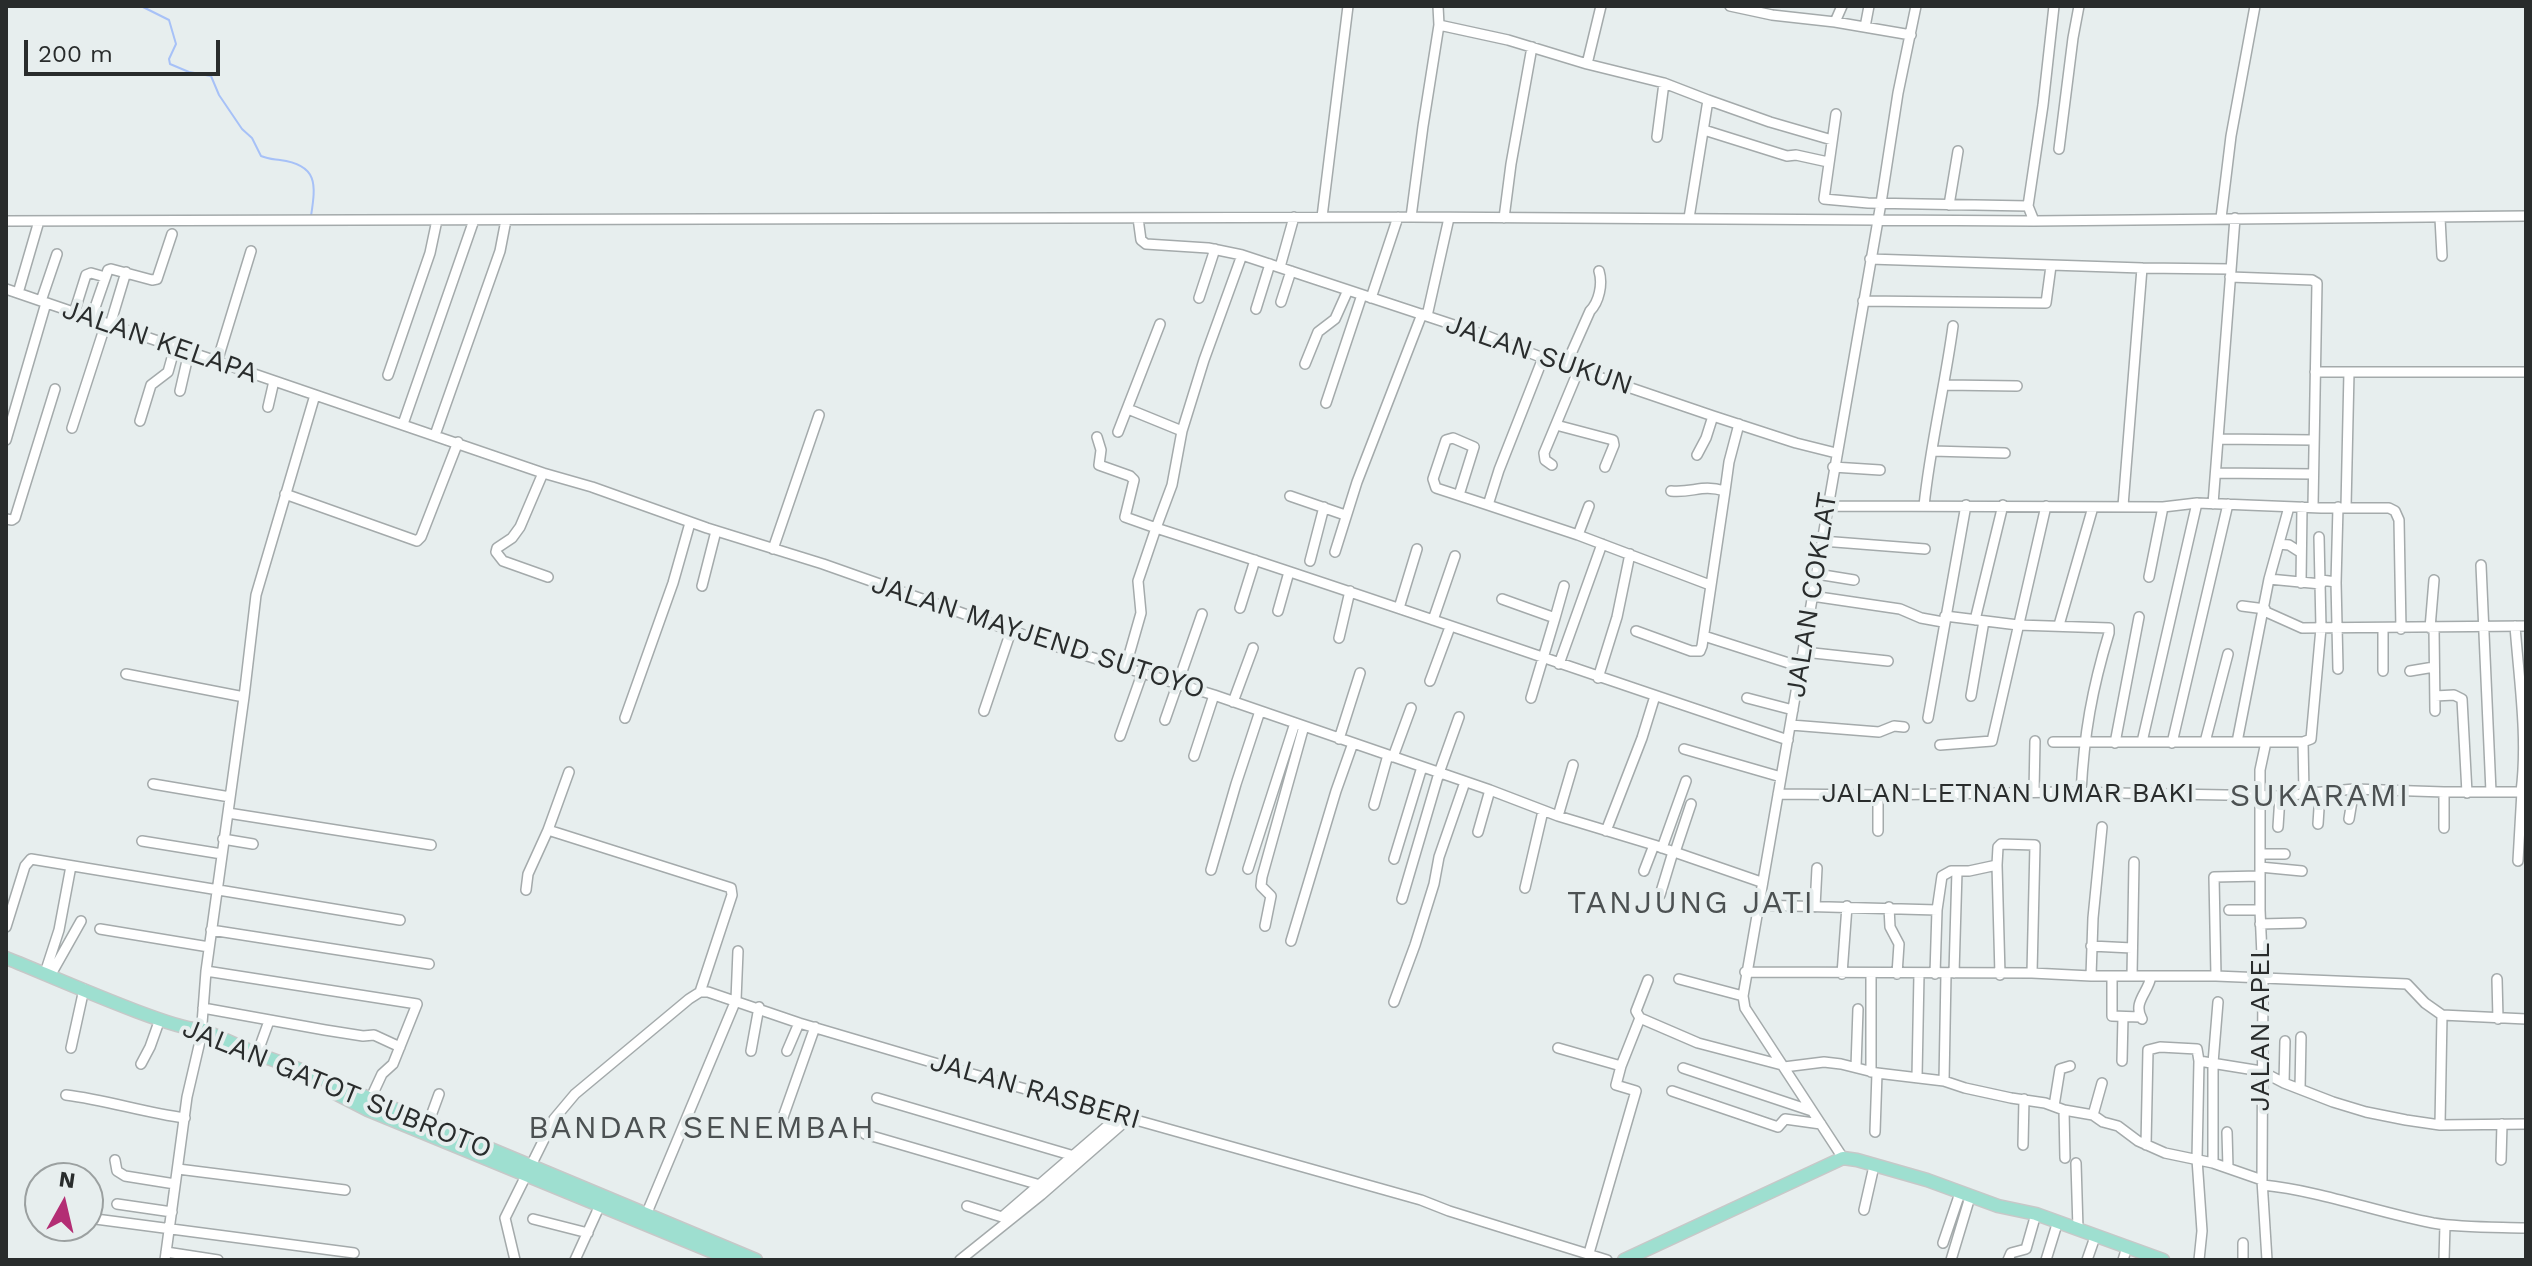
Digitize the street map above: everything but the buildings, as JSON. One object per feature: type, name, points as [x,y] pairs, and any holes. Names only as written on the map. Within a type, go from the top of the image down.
[{"type":"main road","name":"JALAN GATOT SUBROTO","points":[[6,958],[257,1054],[368,1104],[428,1124],[528,1171],[756,1260]]},
{"type":"main road","points":[[198,1032],[303,1073]]},
{"type":"main road","points":[[368,1104],[734,1260]]},
{"type":"main road","points":[[1624,1260],[1843,1158],[1927,1180],[1965,1195],[2058,1221],[2125,1254],[2163,1260]]},
{"type":"street","points":[[1322,217],[1348,6]]},
{"type":"street","points":[[1411,217],[1439,25],[1438,6]]},
{"type":"street","points":[[1587,64],[1601,6]]},
{"type":"street","points":[[1730,6],[1911,35]]},
{"type":"street","points":[[1835,22],[1842,6]]},
{"type":"street","points":[[1865,27],[1869,6]]},
{"type":"street","name":"JALAN COKLAT","points":[[1743,996],[1898,93],[1916,6]]},
{"type":"street","points":[[2034,221],[2028,206],[2054,6]]},
{"type":"street","points":[[2059,149],[2079,6]]},
{"type":"street","points":[[2221,218],[2231,136],[2255,6]]},
{"type":"street","points":[[1439,25],[1664,83],[1770,122],[1832,140]]},
{"type":"street","points":[[1504,218],[1532,47]]},
{"type":"street","points":[[1657,137],[1664,83]]},
{"type":"street","points":[[1689,218],[1708,100]]},
{"type":"street","points":[[1836,114],[1824,199],[2028,206]]},
{"type":"street","points":[[1704,130],[1787,156],[1828,162]]},
{"type":"street","points":[[1949,205],[1958,151]]},
{"type":"street","points":[[1766,220],[1783,216],[1831,215],[1850,202]]},
{"type":"street","points":[[6,221],[1411,217],[2034,221],[2526,216]]},
{"type":"street","points":[[1256,309],[1294,217]]},
{"type":"street","points":[[1326,403],[1398,217]]},
{"type":"street","name":"JALAN SUKUN","points":[[1138,218],[1141,240],[1146,244],[1215,249],[1242,255],[1487,336],[1713,416],[1836,453]]},
{"type":"street","points":[[1335,552],[1345,515],[1424,315],[1449,218]]},
{"type":"street","points":[[2213,504],[2235,218]]},
{"type":"street","points":[[2440,218],[2442,256]]},
{"type":"street","points":[[388,375],[430,253],[437,220]]},
{"type":"street","points":[[403,424],[474,220]]},
{"type":"street","points":[[435,435],[465,343],[491,279],[506,220]]},
{"type":"street","points":[[18,293],[39,221]]},
{"type":"street","points":[[91,319],[109,269],[157,279],[172,234]]},
{"type":"street","points":[[1199,298],[1215,249]]},
{"type":"street","points":[[217,362],[251,251]]},
{"type":"street","points":[[6,440],[57,254]]},
{"type":"street","points":[[1125,669],[1141,613],[1138,581],[1172,485],[1182,431],[1204,360],[1242,255]]},
{"type":"street","points":[[1870,259],[2142,268],[2316,281],[2313,474],[2300,552],[2301,583]]},
{"type":"street","points":[[1863,301],[2046,303],[2051,266]]},
{"type":"street","points":[[2123,506],[2142,268]]},
{"type":"street","points":[[1281,302],[1291,271]]},
{"type":"street","points":[[1566,365],[1596,304],[1601,280],[1599,271]]},
{"type":"street","points":[[72,428],[126,272]]},
{"type":"street","points":[[74,313],[88,274],[105,277]]},
{"type":"street","name":"JALAN KELAPA","points":[[6,289],[315,395]]},
{"type":"street","points":[[1305,364],[1318,332],[1335,319],[1348,290]]},
{"type":"street","points":[[1118,432],[1160,324]]},
{"type":"street","points":[[1924,506],[1953,326]]},
{"type":"street","points":[[140,421],[151,385],[168,372],[175,347]]},
{"type":"street","points":[[180,391],[189,352]]},
{"type":"street","points":[[1488,505],[1543,358]]},
{"type":"street","points":[[1552,465],[1544,457],[1579,369]]},
{"type":"street","points":[[2315,372],[2526,372]]},
{"type":"street","points":[[2338,669],[2336,583],[2349,372]]},
{"type":"street","points":[[268,407],[274,381]]},
{"type":"street","points":[[1945,385],[2017,386]]},
{"type":"street","points":[[6,519],[15,518],[55,389]]},
{"type":"street","points":[[218,1260],[166,1256],[203,1008],[256,595],[315,395]]},
{"type":"street","name":"JALAN MAYJEND SUTOYO","points":[[315,395],[1011,631],[1214,695],[1543,811],[1761,882]]},
{"type":"street","points":[[1128,409],[1182,431]]},
{"type":"street","points":[[773,549],[819,415]]},
{"type":"street","points":[[1697,455],[1713,416]]},
{"type":"street","points":[[1636,631],[1700,651],[1729,462],[1739,424]]},
{"type":"street","points":[[1556,425],[1613,440],[1605,467]]},
{"type":"street","points":[[1097,437],[1101,450],[1099,465],[1134,480],[1125,517],[1788,740]]},
{"type":"street","points":[[1459,495],[1474,447],[1447,438],[1433,482],[1436,488],[1578,535],[1710,585]]},
{"type":"street","points":[[2219,439],[2313,440]]},
{"type":"street","points":[[285,494],[417,541],[458,442]]},
{"type":"street","points":[[1932,451],[2005,453]]},
{"type":"street","points":[[1833,467],[1880,470]]},
{"type":"street","points":[[543,473],[520,527],[496,552],[503,561],[548,577]]},
{"type":"street","points":[[2217,473],[2313,474]]},
{"type":"street","points":[[1671,491],[1683,492],[1709,486],[1725,491]]},
{"type":"street","points":[[1290,496],[1345,515]]},
{"type":"street","points":[[1828,506],[2163,507],[2197,503],[2390,508],[2398,515],[2401,629]]},
{"type":"street","points":[[2142,742],[2197,503]]},
{"type":"street","points":[[2172,743],[2228,504]]},
{"type":"street","points":[[1928,718],[1966,505]]},
{"type":"street","points":[[1971,696],[1980,620],[2003,505]]},
{"type":"street","points":[[1578,535],[1589,506]]},
{"type":"street","points":[[1940,745],[1992,741],[2046,506]]},
{"type":"street","points":[[1310,561],[1324,507]]},
{"type":"street","points":[[2059,625],[2093,507]]},
{"type":"street","points":[[2149,577],[2163,507]]},
{"type":"street","points":[[2237,742],[2269,579],[2289,507]]},
{"type":"street","points":[[625,718],[673,583],[690,523]]},
{"type":"street","points":[[702,586],[716,531]]},
{"type":"street","points":[[2053,742],[2309,741],[2313,737],[2321,628],[2319,537]]},
{"type":"street","points":[[1822,541],[1925,549]]},
{"type":"street","points":[[1559,664],[1602,544]]},
{"type":"street","points":[[2279,544],[2289,545],[2300,552]]},
{"type":"street","points":[[1399,608],[1417,549]]},
{"type":"street","points":[[1598,678],[1617,617],[1630,554]]},
{"type":"street","points":[[1433,620],[1455,556]]},
{"type":"street","points":[[1240,608],[1255,560]]},
{"type":"street","points":[[2481,565],[2491,792]]},
{"type":"street","points":[[1278,611],[1289,572]]},
{"type":"street","points":[[1817,574],[1854,580]]},
{"type":"street","points":[[2269,579],[2336,583]]},
{"type":"street","points":[[2434,580],[2435,711]]},
{"type":"street","points":[[1531,698],[1564,586]]},
{"type":"street","points":[[1339,638],[1350,591]]},
{"type":"street","points":[[1812,596],[1900,609],[1921,618],[2018,625],[2106,626],[2109,629],[2092,689],[2083,743],[2081,793]]},
{"type":"street","points":[[1502,599],[1555,618]]},
{"type":"street","points":[[2242,606],[2264,610],[2302,628],[2520,626],[2523,791],[2518,861]]},
{"type":"street","points":[[1165,720],[1202,614]]},
{"type":"street","points":[[2115,743],[2139,617]]},
{"type":"street","points":[[1430,681],[1450,627]]},
{"type":"street","points":[[2383,629],[2383,671]]},
{"type":"street","points":[[984,711],[1011,631]]},
{"type":"street","points":[[1704,636],[1801,667]]},
{"type":"street","points":[[1233,702],[1253,648]]},
{"type":"street","points":[[1804,652],[1888,661]]},
{"type":"street","points":[[2205,742],[2228,654]]},
{"type":"street","points":[[2410,671],[2434,667]]},
{"type":"street","points":[[1339,739],[1360,673]]},
{"type":"street","points":[[126,674],[244,697]]},
{"type":"street","points":[[1120,736],[1142,674]]},
{"type":"street","points":[[1194,756],[1214,695]]},
{"type":"street","points":[[2435,696],[2454,695],[2462,699],[2467,793]]},
{"type":"street","points":[[1606,831],[1655,696]]},
{"type":"street","points":[[1747,698],[1793,710]]},
{"type":"street","points":[[1374,805],[1390,756],[1411,708]]},
{"type":"street","points":[[1211,870],[1260,711]]},
{"type":"street","points":[[1402,899],[1459,717]]},
{"type":"street","points":[[1248,869],[1300,724]]},
{"type":"street","points":[[1265,926],[1271,896],[1261,886],[1262,877],[1300,724]]},
{"type":"street","points":[[1791,725],[1879,732],[1894,726],[1904,727]]},
{"type":"street","points":[[2034,792],[2035,741]]},
{"type":"street","name":"JALAN APEL","points":[[2266,742],[2260,770],[2260,924],[2267,1260]]},
{"type":"street","points":[[2303,742],[2304,793]]},
{"type":"street","points":[[1291,941],[1353,743]]},
{"type":"street","points":[[1684,749],[1781,777]]},
{"type":"street","points":[[1558,816],[1573,765]]},
{"type":"street","points":[[1394,859],[1422,767]]},
{"type":"street","points":[[526,890],[528,874],[569,772]]},
{"type":"street","points":[[1644,871],[1658,847],[1686,781]]},
{"type":"street","points":[[1394,1002],[1415,945],[1439,857],[1465,782]]},
{"type":"street","points":[[153,784],[230,797]]},
{"type":"street","points":[[2349,819],[2354,789]]},
{"type":"street","name":"JALAN LETNAN UMAR BAKI","points":[[1778,794],[2034,792],[2280,796],[2354,789],[2467,793],[2523,791]]},
{"type":"street","points":[[1478,832],[1490,790]]},
{"type":"street","points":[[2444,792],[2444,828]]},
{"type":"street","points":[[2318,824],[2320,793]]},
{"type":"street","points":[[1878,795],[1878,831]]},
{"type":"street","points":[[2278,827],[2280,796]]},
{"type":"street","points":[[1660,895],[1691,804]]},
{"type":"street","points":[[1525,888],[1543,811]]},
{"type":"street","points":[[228,813],[431,845]]},
{"type":"street","points":[[2091,976],[2102,827]]},
{"type":"street","points":[[515,1260],[505,1218],[554,1119],[575,1094],[700,992],[732,895],[731,888],[548,830]]},
{"type":"street","points":[[223,839],[253,844]]},
{"type":"street","points":[[142,841],[222,854]]},
{"type":"street","points":[[2000,975],[1997,865],[2001,844],[2035,845],[2032,973]]},
{"type":"street","points":[[2260,854],[2285,854]]},
{"type":"street","points":[[6,927],[29,860],[400,920]]},
{"type":"street","points":[[2132,976],[2134,862]]},
{"type":"street","points":[[1945,974],[1937,910],[1942,876],[1947,872],[1997,865]]},
{"type":"street","points":[[48,974],[71,866]]},
{"type":"street","points":[[1815,907],[1817,868]]},
{"type":"street","points":[[1944,1081],[1945,974],[1957,871]]},
{"type":"street","points":[[2216,976],[2214,877],[2302,871]]},
{"type":"street","points":[[1757,905],[1937,910]]},
{"type":"street","points":[[1842,974],[1847,906]]},
{"type":"street","points":[[1889,907],[1890,927],[1899,944],[1897,974]]},
{"type":"street","points":[[2229,910],[2260,910]]},
{"type":"street","points":[[48,974],[81,921]]},
{"type":"street","points":[[2260,924],[2301,923]]},
{"type":"street","points":[[100,929],[209,947]]},
{"type":"street","points":[[211,930],[429,964]]},
{"type":"street","points":[[2091,946],[2132,948]]},
{"type":"street","points":[[646,1215],[736,1000],[738,951]]},
{"type":"street","points":[[206,971],[417,1004],[393,1064],[382,1074],[368,1104]]},
{"type":"street","points":[[1745,972],[2216,976],[2407,984],[2442,1015],[2526,1019]]},
{"type":"street","points":[[1871,974],[1875,1132]]},
{"type":"street","points":[[1917,1077],[1919,974]]},
{"type":"street","points":[[2112,976],[2113,1017],[2141,1018],[2139,1006],[2150,985],[2151,976]]},
{"type":"street","points":[[1679,979],[1743,996],[1745,1008],[1843,1158]]},
{"type":"street","points":[[2497,979],[2498,1019]]},
{"type":"street","points":[[1648,980],[1636,1011],[1640,1018],[1698,1043],[1783,1066],[1824,1062],[1944,1081],[2093,1115],[2165,1153],[2213,1163],[2263,1183],[2296,1188],[2358,1206],[2445,1225],[2526,1228]]},
{"type":"street","points":[[71,1048],[84,989]]},
{"type":"street","name":"JALAN RASBERI","points":[[700,992],[736,1000],[799,1023],[1124,1117],[1421,1200],[1607,1260]]},
{"type":"street","points":[[2213,1163],[2213,1063],[2218,1002]]},
{"type":"street","points":[[751,1051],[759,1007]]},
{"type":"street","points":[[203,1008],[363,1036],[374,1035],[400,1047]]},
{"type":"street","points":[[1856,1067],[1858,1009]]},
{"type":"street","points":[[2440,1125],[2442,1015]]},
{"type":"street","points":[[2122,1061],[2123,1017]]},
{"type":"street","points":[[1589,1253],[1636,1091],[1616,1085],[1640,1018]]},
{"type":"street","points":[[141,1064],[160,1019]]},
{"type":"street","points":[[257,1054],[269,1021]]},
{"type":"street","points":[[787,1051],[799,1023]]},
{"type":"street","points":[[782,1120],[815,1027]]},
{"type":"street","points":[[2300,1089],[2301,1037]]},
{"type":"street","points":[[2284,1083],[2285,1041]]},
{"type":"street","points":[[2146,1145],[2148,1050],[2160,1047],[2195,1048],[2199,1061],[2197,1159],[2202,1231],[2199,1260]]},
{"type":"street","points":[[1558,1048],[1621,1066]]},
{"type":"street","points":[[2199,1061],[2261,1071],[2284,1083],[2366,1112],[2440,1125],[2526,1124]]},
{"type":"street","points":[[2065,1158],[2059,1108],[2060,1069],[2070,1066]]},
{"type":"street","points":[[1683,1068],[1812,1111]]},
{"type":"street","points":[[2093,1115],[2102,1083]]},
{"type":"street","points":[[1672,1091],[1778,1127],[1787,1118],[1821,1124]]},
{"type":"street","points":[[428,1124],[439,1094]]},
{"type":"street","points":[[66,1095],[185,1118]]},
{"type":"street","points":[[877,1098],[1074,1156]]},
{"type":"street","points":[[2023,1145],[2024,1099]]},
{"type":"street","points":[[967,1206],[1002,1217],[1124,1117]]},
{"type":"street","points":[[960,1260],[1041,1195],[1124,1117]]},
{"type":"street","points":[[2501,1160],[2502,1124]]},
{"type":"street","points":[[2227,1132],[2228,1168]]},
{"type":"street","points":[[865,1134],[1040,1185]]},
{"type":"street","points":[[115,1160],[117,1171],[125,1176],[175,1184]]},
{"type":"street","points":[[2076,1163],[2078,1229]]},
{"type":"street","points":[[1864,1210],[1874,1166]]},
{"type":"street","points":[[178,1169],[345,1190]]},
{"type":"street","points":[[1943,1243],[1965,1195]]},
{"type":"street","points":[[1951,1260],[1965,1195]]},
{"type":"street","points":[[117,1204],[172,1212]]},
{"type":"street","points":[[575,1260],[600,1205]]},
{"type":"street","points":[[2008,1260],[2011,1253],[2026,1249],[2036,1214]]},
{"type":"street","points":[[533,1219],[588,1233]]},
{"type":"street","points":[[104,1220],[354,1253]]},
{"type":"street","points":[[2046,1260],[2058,1221]]},
{"type":"street","points":[[2444,1260],[2445,1225]]},
{"type":"street","points":[[2087,1260],[2095,1237]]},
{"type":"street","points":[[2243,1243],[2243,1260]]},
{"type":"waterway","points":[[141,6],[169,20],[176,44],[170,64],[211,76],[219,95],[242,129],[252,138],[261,156],[302,166],[308,171],[314,194],[311,216]]},
{"type":"district","name":"SUKARAMI","points":[[2320,797]]},
{"type":"district","name":"TANJUNG JATI","points":[[1691,904]]},
{"type":"district","name":"BANDAR SENEMBAH","points":[[702,1129]]}]
